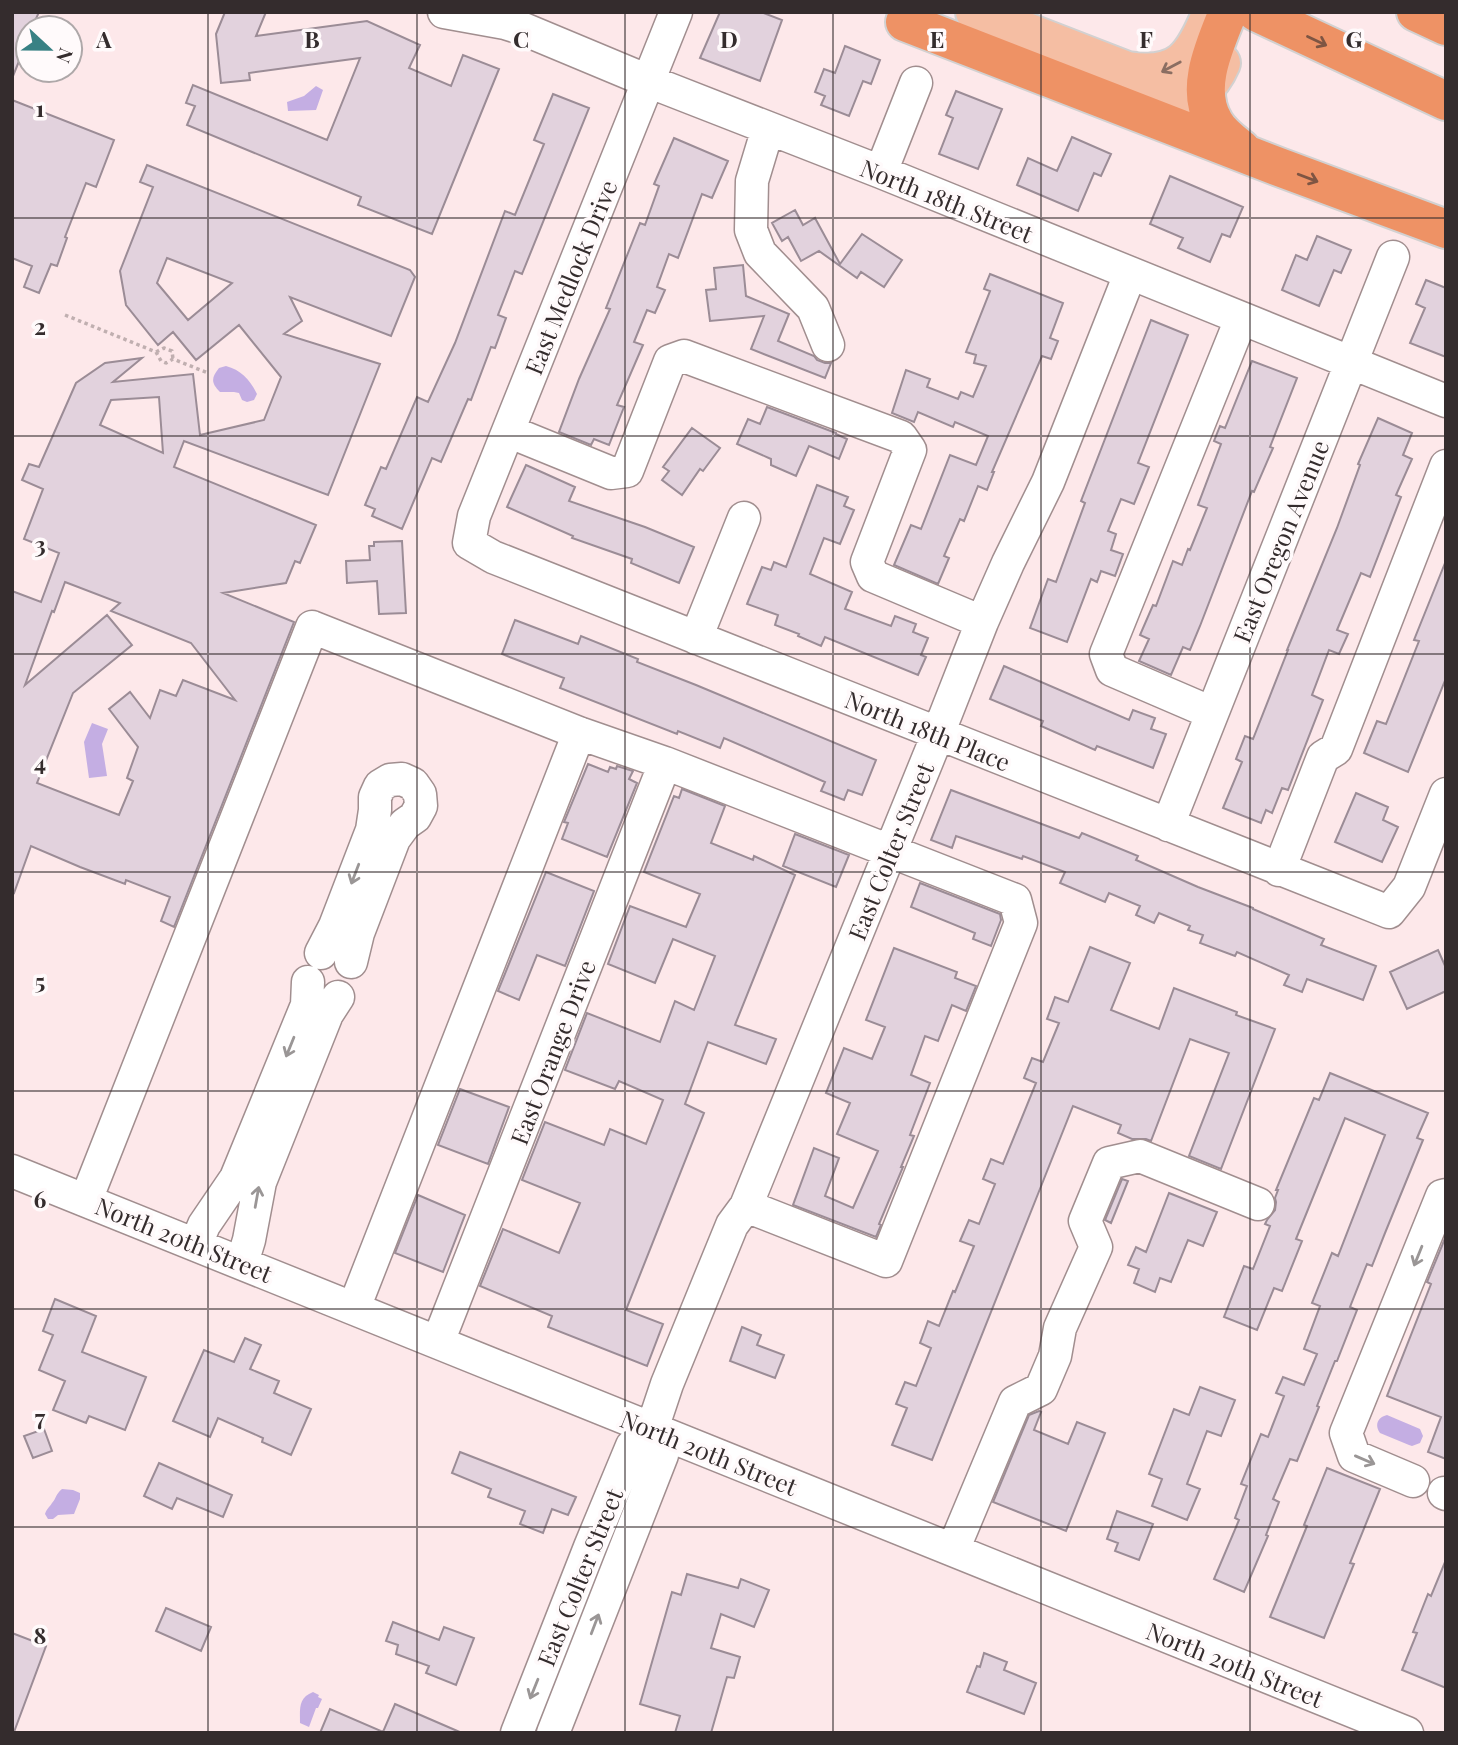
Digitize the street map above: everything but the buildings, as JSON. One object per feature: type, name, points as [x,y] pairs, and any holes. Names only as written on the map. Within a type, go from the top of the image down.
[{"type":"highway","points":[[1256,12],[1446,101]]},
{"type":"highway","points":[[1416,12],[1446,26]]},
{"type":"highway","points":[[893,17],[1446,229]]},
{"type":"highway","points":[[1222,26],[1205,88],[1207,108],[1222,133],[1245,153]]},
{"type":"main road","points":[[975,12],[1126,71],[1144,74],[1158,73],[1175,67],[1222,26]]},
{"type":"main road","points":[[893,17],[964,33],[1141,99],[1174,101],[1190,98],[1205,88]]},
{"type":"street","name":"East Medlock Drive","points":[[470,543],[474,516],[676,12]]},
{"type":"street","name":"North 18th Street","points":[[451,14],[503,17],[522,28],[649,81],[1446,401]]},
{"type":"street","points":[[881,172],[916,83]]},
{"type":"street","points":[[768,128],[752,181],[751,230],[760,253],[813,308],[828,345]]},
{"type":"street","name":"East Oregon Avenue","points":[[1168,825],[1393,257]]},
{"type":"street","name":"East Colter Street","points":[[517,1733],[632,1446],[652,1429],[667,1384],[732,1225],[746,1206],[982,622],[1048,482],[1130,274]]},
{"type":"street","points":[[1212,713],[1112,670],[1106,654],[1241,318]]},
{"type":"street","points":[[508,431],[611,473],[627,471],[670,361],[684,356],[901,437],[910,450],[867,562],[873,576],[982,622]]},
{"type":"street","points":[[1279,870],[1323,757],[1336,749],[1446,466]]},
{"type":"street","points":[[696,638],[744,518]]},
{"type":"street","name":"North 18th Place","points":[[470,543],[493,558],[1389,912],[1409,887],[1446,794]]},
{"type":"street","points":[[86,1200],[312,627],[579,733],[665,763],[1015,900],[1021,923],[886,1261],[746,1206]]},
{"type":"street","points":[[354,1308],[579,733]]},
{"type":"street","name":"East Orange Drive","points":[[438,1342],[665,763]]},
{"type":"street","points":[[196,1244],[204,1225],[236,1178],[307,1005],[309,966],[321,953],[335,926],[372,830],[374,797],[380,786],[390,780],[402,779],[413,784],[420,794],[421,806],[415,817],[405,824],[394,839],[358,933],[351,962],[353,983],[338,997],[327,1014],[260,1182],[242,1263]]},
{"type":"street","points":[[321,953],[340,953],[351,962]]},
{"type":"street","points":[[308,982],[317,994],[338,997]]},
{"type":"street","points":[[953,1550],[1015,1402],[1041,1389],[1055,1356],[1060,1328],[1096,1247],[1085,1221],[1109,1163],[1140,1156],[1258,1204]]},
{"type":"street","name":"North 20th Street","points":[[12,1171],[1406,1733]]},
{"type":"street","points":[[1413,1480],[1354,1455],[1346,1433],[1442,1196],[1446,1195]]},
{"type":"street","name":"East Colter Street","points":[[552,1733],[662,1455],[652,1429]]},
{"type":"path","points":[[65,315],[156,352],[166,363],[173,359]]},
{"type":"path","points":[[156,352],[164,348],[172,351],[173,359]]},
{"type":"path","points":[[173,359],[208,373]]},
{"type":"shaded area","points":[[316,86],[323,90],[316,110],[288,111],[287,102],[304,96]]},
{"type":"shaded area","points":[[226,366],[241,373],[248,380],[257,394],[254,400],[247,402],[242,400],[239,393],[220,392],[217,389],[213,380],[219,368]]},
{"type":"shaded area","points":[[92,723],[108,729],[102,744],[107,776],[89,778],[84,742]]},
{"type":"shaded area","points":[[1387,1415],[1420,1429],[1423,1436],[1420,1443],[1412,1446],[1380,1433],[1378,1422]]},
{"type":"shaded area","points":[[62,1489],[80,1493],[74,1514],[48,1519],[45,1514]]},
{"type":"shaded area","points":[[313,1692],[322,1699],[309,1727],[300,1723],[300,1709],[305,1697]]}]
